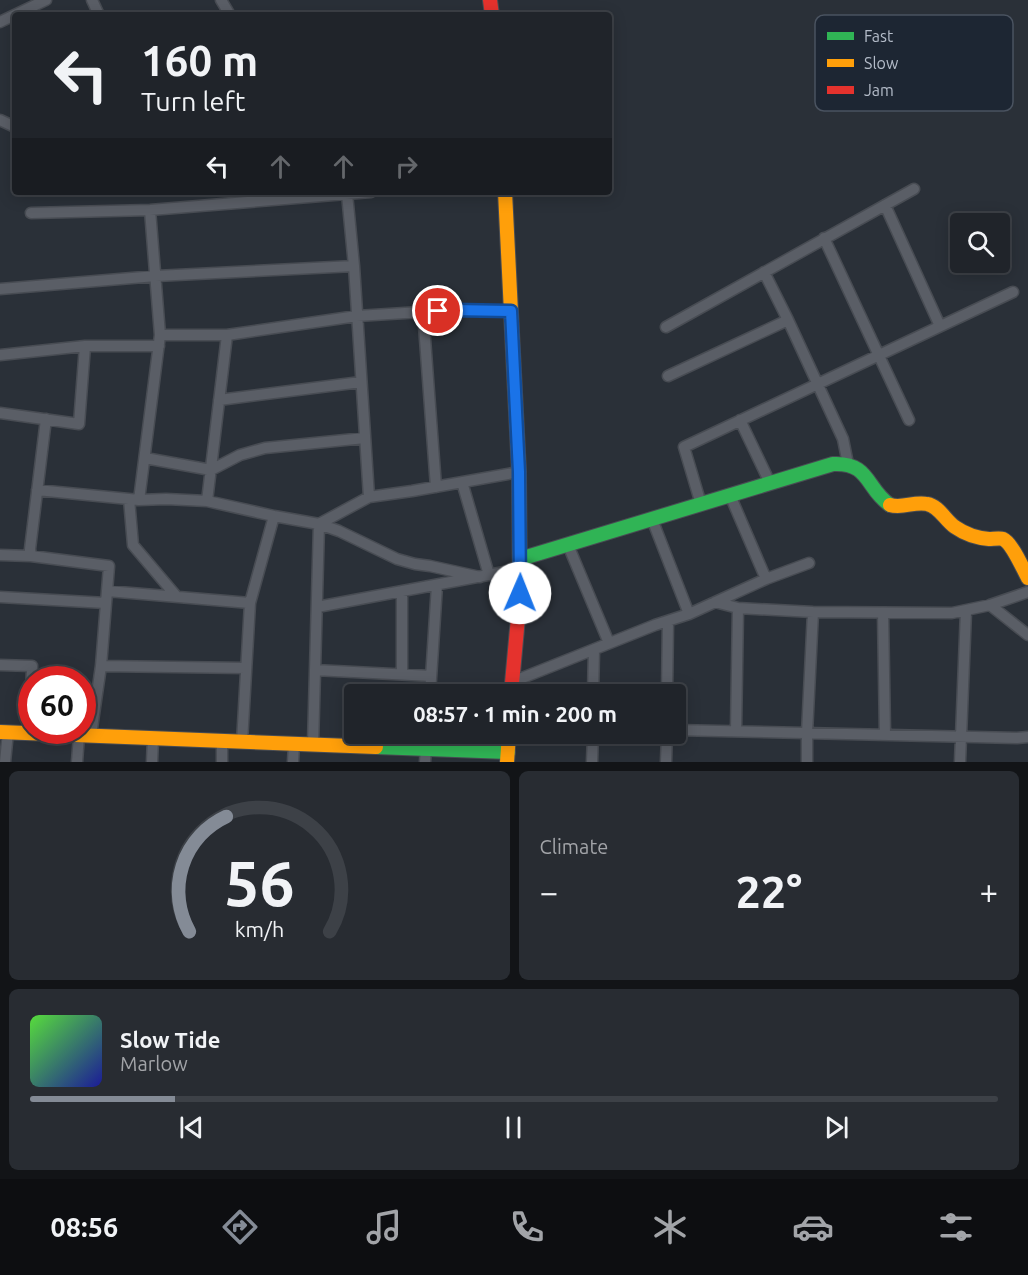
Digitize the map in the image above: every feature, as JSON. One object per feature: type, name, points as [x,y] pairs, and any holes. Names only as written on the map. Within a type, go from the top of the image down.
[{"type":"street","points":[[25,12],[46,0]]},
{"type":"street","points":[[666,327],[914,189]]},
{"type":"street","points":[[30,213],[150,210],[335,195]]},
{"type":"street","points":[[347,195],[369,497]]},
{"type":"street","points":[[505,195],[519,472],[520,593],[512,684]]},
{"type":"street","points":[[885,205],[940,326]]},
{"type":"street","points":[[150,210],[160,340],[145,458],[134,500],[133,545],[177,597]]},
{"type":"street","points":[[824,238],[909,420]]},
{"type":"street","points":[[0,289],[156,276],[354,266]]},
{"type":"street","points":[[764,272],[843,438],[848,464]]},
{"type":"street","points":[[701,504],[684,447],[1012,292]]},
{"type":"street","points":[[0,355],[227,335],[357,316],[453,310],[511,311]]},
{"type":"street","points":[[423,312],[436,487]]},
{"type":"street","points":[[668,376],[788,320]]},
{"type":"street","points":[[207,501],[227,335]]},
{"type":"street","points":[[0,412],[79,424],[85,346]]},
{"type":"street","points":[[219,400],[361,382]]},
{"type":"street","points":[[31,556],[46,419]]},
{"type":"street","points":[[740,420],[770,483]]},
{"type":"street","points":[[145,458],[211,470],[240,455],[265,447],[365,438]]},
{"type":"street","points":[[316,607],[484,576],[568,545],[833,464],[848,464],[864,475],[890,505],[903,506],[922,503],[931,505],[954,526],[965,532],[992,540],[1003,539],[1010,545],[1028,578]]},
{"type":"street","points":[[319,524],[369,497],[519,472]]},
{"type":"street","points":[[462,482],[484,576]]},
{"type":"street","points":[[37,490],[134,500],[207,501],[319,524],[339,531],[397,559],[484,576]]},
{"type":"street","points":[[730,495],[766,579]]},
{"type":"street","points":[[242,742],[250,603],[274,516]]},
{"type":"street","points":[[652,519],[689,614]]},
{"type":"street","points":[[313,744],[319,524]]},
{"type":"street","points":[[568,545],[609,644]]},
{"type":"street","points":[[0,555],[31,556],[109,566],[101,666],[96,688]]},
{"type":"street","points":[[521,684],[594,650],[689,614],[766,579],[809,563]]},
{"type":"street","points":[[431,684],[437,585]]},
{"type":"street","points":[[108,591],[250,603]]},
{"type":"street","points":[[402,591],[402,674]]},
{"type":"street","points":[[716,602],[738,608],[813,612],[952,614],[990,605],[1028,592]]},
{"type":"street","points":[[0,597],[106,603]]},
{"type":"street","points":[[990,605],[1028,635]]},
{"type":"street","points":[[736,731],[738,608]]},
{"type":"street","points":[[960,762],[966,610]]},
{"type":"street","points":[[807,762],[813,612]]},
{"type":"street","points":[[883,613],[885,735]]},
{"type":"street","points":[[667,684],[668,621]]},
{"type":"street","points":[[593,684],[594,650]]},
{"type":"street","points":[[0,665],[32,666]]},
{"type":"street","points":[[101,666],[246,668]]},
{"type":"street","points":[[315,670],[431,676]]},
{"type":"street","points":[[686,730],[1028,737]]},
{"type":"street","points":[[4,732],[5,762]]},
{"type":"street","points":[[96,735],[313,744],[426,755],[507,757]]},
{"type":"street","points":[[152,762],[153,738]]},
{"type":"street","points":[[222,741],[222,762]]},
{"type":"street","points":[[77,762],[82,744]]},
{"type":"street","points":[[293,762],[294,744]]},
{"type":"street","points":[[592,762],[593,744]]},
{"type":"street","points":[[666,762],[667,744]]},
{"type":"traffic: fast","points":[[520,559],[833,464],[854,467],[861,472],[882,499],[890,505]]},
{"type":"traffic: fast","points":[[376,747],[508,752]]},
{"type":"traffic: slow","points":[[505,195],[519,472],[520,596]]},
{"type":"traffic: slow","points":[[890,505],[918,503],[931,505],[951,524],[967,534],[1003,539],[1014,551],[1028,578]]},
{"type":"traffic: slow","points":[[0,732],[376,747]]},
{"type":"traffic: slow","points":[[507,762],[508,744]]},
{"type":"traffic: jam","points":[[490,0],[492,12]]},
{"type":"traffic: jam","points":[[512,684],[520,596]]},
{"type":"route","points":[[438,311],[511,311],[519,472],[520,593]]}]
